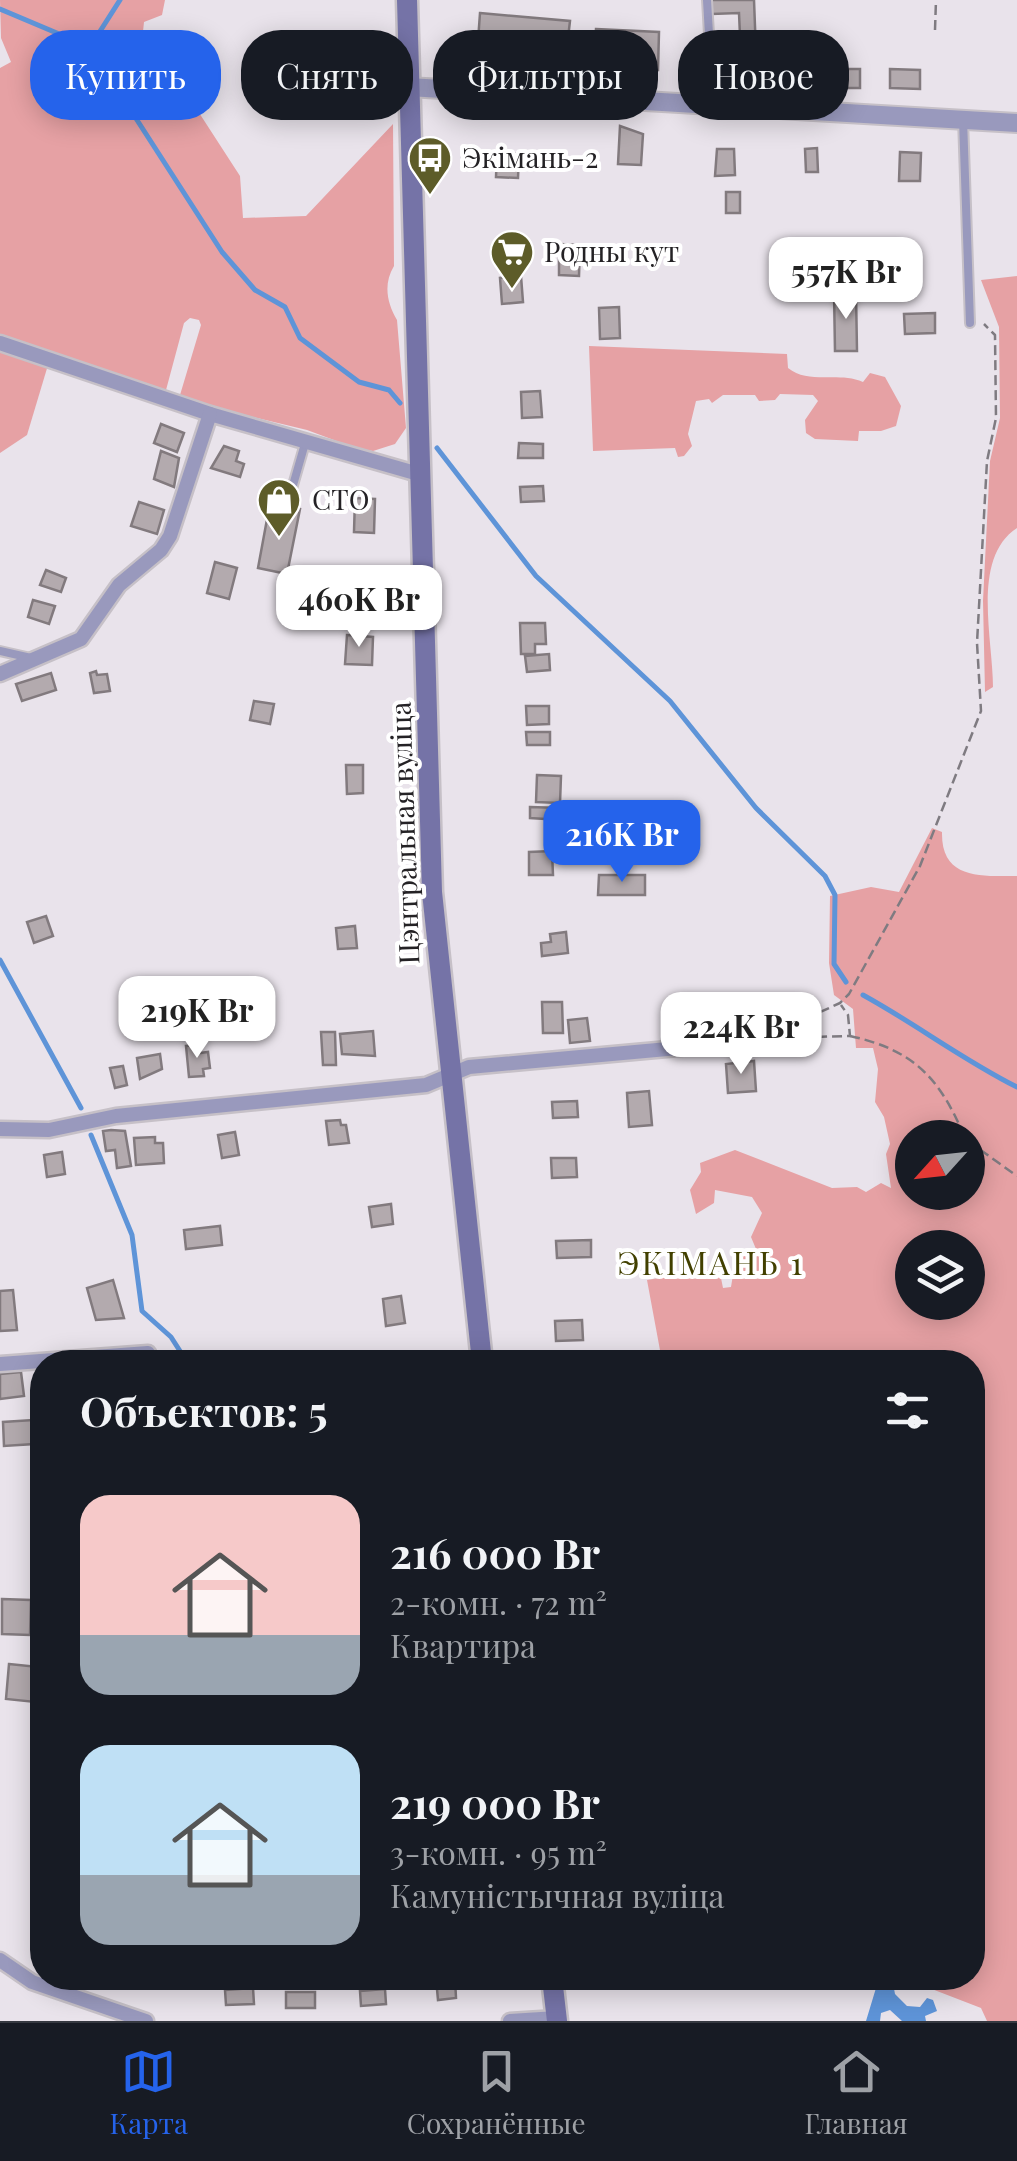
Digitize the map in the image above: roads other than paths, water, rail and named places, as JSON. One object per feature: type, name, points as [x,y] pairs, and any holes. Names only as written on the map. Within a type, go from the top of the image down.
[{"type":"main road","name":"Цэнтральная вуліца","points":[[406,0],[407,30]]},
{"type":"main road","name":"Цэнтральная вуліца","points":[[409,120],[432,892],[481,1350]]},
{"type":"main road","points":[[553,1990],[557,2019]]},
{"type":"street","points":[[413,87],[678,100]]},
{"type":"street","points":[[849,111],[1017,123]]},
{"type":"street","points":[[0,343],[210,414],[422,475]]},
{"type":"street","points":[[0,674],[81,639],[119,585],[161,550],[170,536],[210,414]]},
{"type":"street","points":[[0,1130],[49,1130],[116,1116],[426,1086],[469,1067],[766,1040]]},
{"type":"street","points":[[0,1364],[30,1362]]},
{"type":"street","points":[[0,1960],[30,1981]]},
{"type":"street","points":[[55,1990],[146,2021]]},
{"type":"street","points":[[510,2021],[557,2019]]},
{"type":"lane","points":[[706,0],[708,30]]},
{"type":"lane","points":[[963,118],[970,322]]},
{"type":"lane","points":[[287,506],[306,440]]},
{"type":"lane","points":[[0,651],[36,659]]},
{"type":"water","points":[[875,1990],[894,1990],[907,2006],[920,2007],[927,1998],[933,2000],[937,2011],[925,2016],[926,2021],[902,2021],[890,2010],[881,2013],[880,2021],[866,2021]]},
{"type":"waterway","points":[[101,30],[120,0]]},
{"type":"waterway","points":[[0,9],[90,47],[222,252],[255,290],[285,307],[300,338],[359,382],[389,390],[400,403]]},
{"type":"waterway","points":[[437,448],[536,576],[670,701],[756,808],[825,876],[835,895],[834,964],[846,982]]},
{"type":"waterway","points":[[0,960],[81,1108]]},
{"type":"waterway","points":[[863,995],[1017,1087]]},
{"type":"waterway","points":[[91,1135],[132,1235],[142,1311],[179,1350]]},
{"type":"place","name":"Экімань-2","points":[[430,196]]},
{"type":"place","name":"Родны кут","points":[[512,290]]},
{"type":"place","name":"СТО","points":[[279,538]]},
{"type":"district","name":"ЭКІМАНЬ 1","points":[[711,1264]]}]
